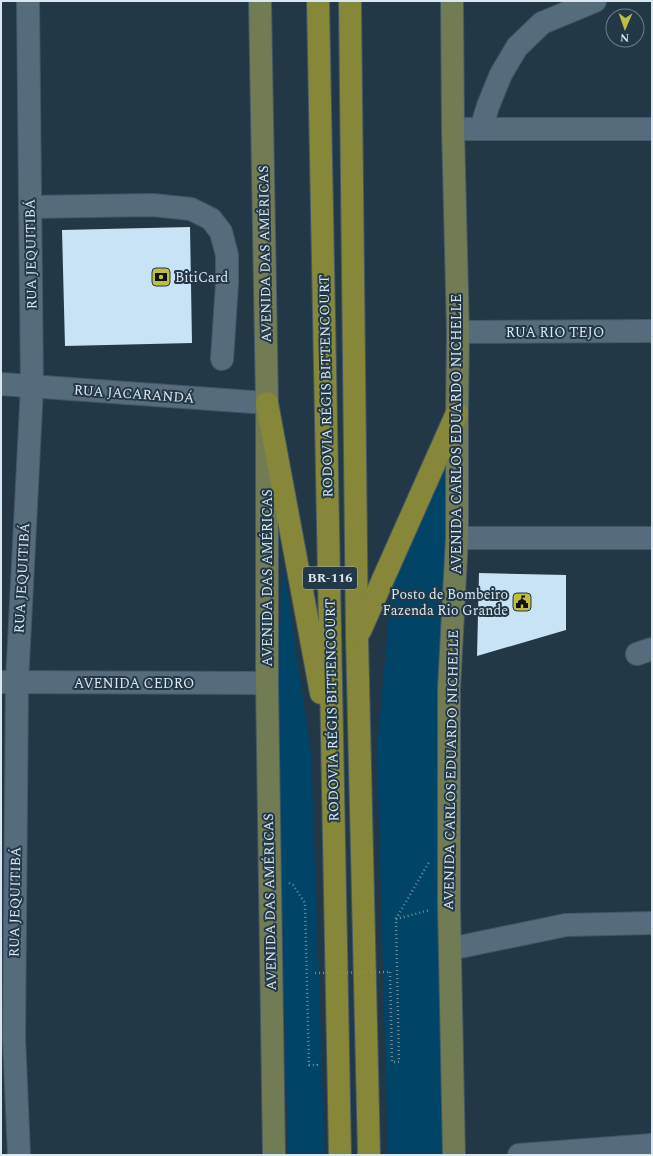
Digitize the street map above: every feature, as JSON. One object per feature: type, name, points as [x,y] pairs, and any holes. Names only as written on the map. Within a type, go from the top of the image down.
[{"type":"highway","name":"RODOVIA RÉGIS BITTENCOURT","points":[[318,1],[340,1155]]},
{"type":"highway","name":"RODOVIA RÉGIS BITTENCOURT","points":[[350,1],[357,637],[369,1155]]},
{"type":"highway","points":[[267,403],[333,757]]},
{"type":"highway","points":[[357,637],[457,413]]},
{"type":"main road","name":"AVENIDA DAS AMÉRICAS","points":[[260,1],[267,403],[267,683],[274,1155]]},
{"type":"main road","name":"AVENIDA CARLOS EDUARDO NICHELLE","points":[[452,1],[453,129],[458,332],[457,538],[450,689],[449,906],[454,1155]]},
{"type":"street","name":"RUA JEQUITIBÁ","points":[[19,1155],[7,1038],[9,682],[32,387],[28,1]]},
{"type":"street","points":[[481,129],[501,74],[517,47],[542,23],[595,1]]},
{"type":"street","points":[[453,129],[652,129]]},
{"type":"street","points":[[30,207],[152,205],[191,209],[210,219],[221,232],[227,255],[227,284],[222,359]]},
{"type":"street","name":"RUA RIO TEJO","points":[[458,332],[652,331]]},
{"type":"street","name":"RUA JACARANDÁ","points":[[1,384],[267,403]]},
{"type":"street","points":[[457,538],[652,538]]},
{"type":"street","name":"AVENIDA CEDRO","points":[[9,682],[267,683]]},
{"type":"street","points":[[450,949],[566,925],[652,923]]},
{"type":"street","points":[[519,1155],[652,1145]]},
{"type":"path","points":[[316,981],[315,973],[390,972],[392,1062],[399,1062],[396,919],[431,858]]},
{"type":"path","points":[[270,876],[293,885],[305,903],[310,1065],[317,1065],[317,1057]]},
{"type":"path","points":[[396,919],[449,906]]},
{"type":"shaded area","points":[[451,450],[447,1155],[388,1155],[377,751],[393,569]]},
{"type":"shaded area","points":[[283,564],[311,752],[325,1155],[288,1155],[278,683]]},
{"type":"building","points":[[190,227],[192,343],[65,346],[62,230]]},
{"type":"building","name":"Posto de Bombeiro Fazenda Rio Grande","points":[[479,573],[566,575],[566,630],[477,656]]},
{"type":"place","name":"BitiCard","points":[[161,277]]},
{"type":"place","name":"Posto de Bombeiro Fazenda Rio Grande","points":[[522,602]]}]
